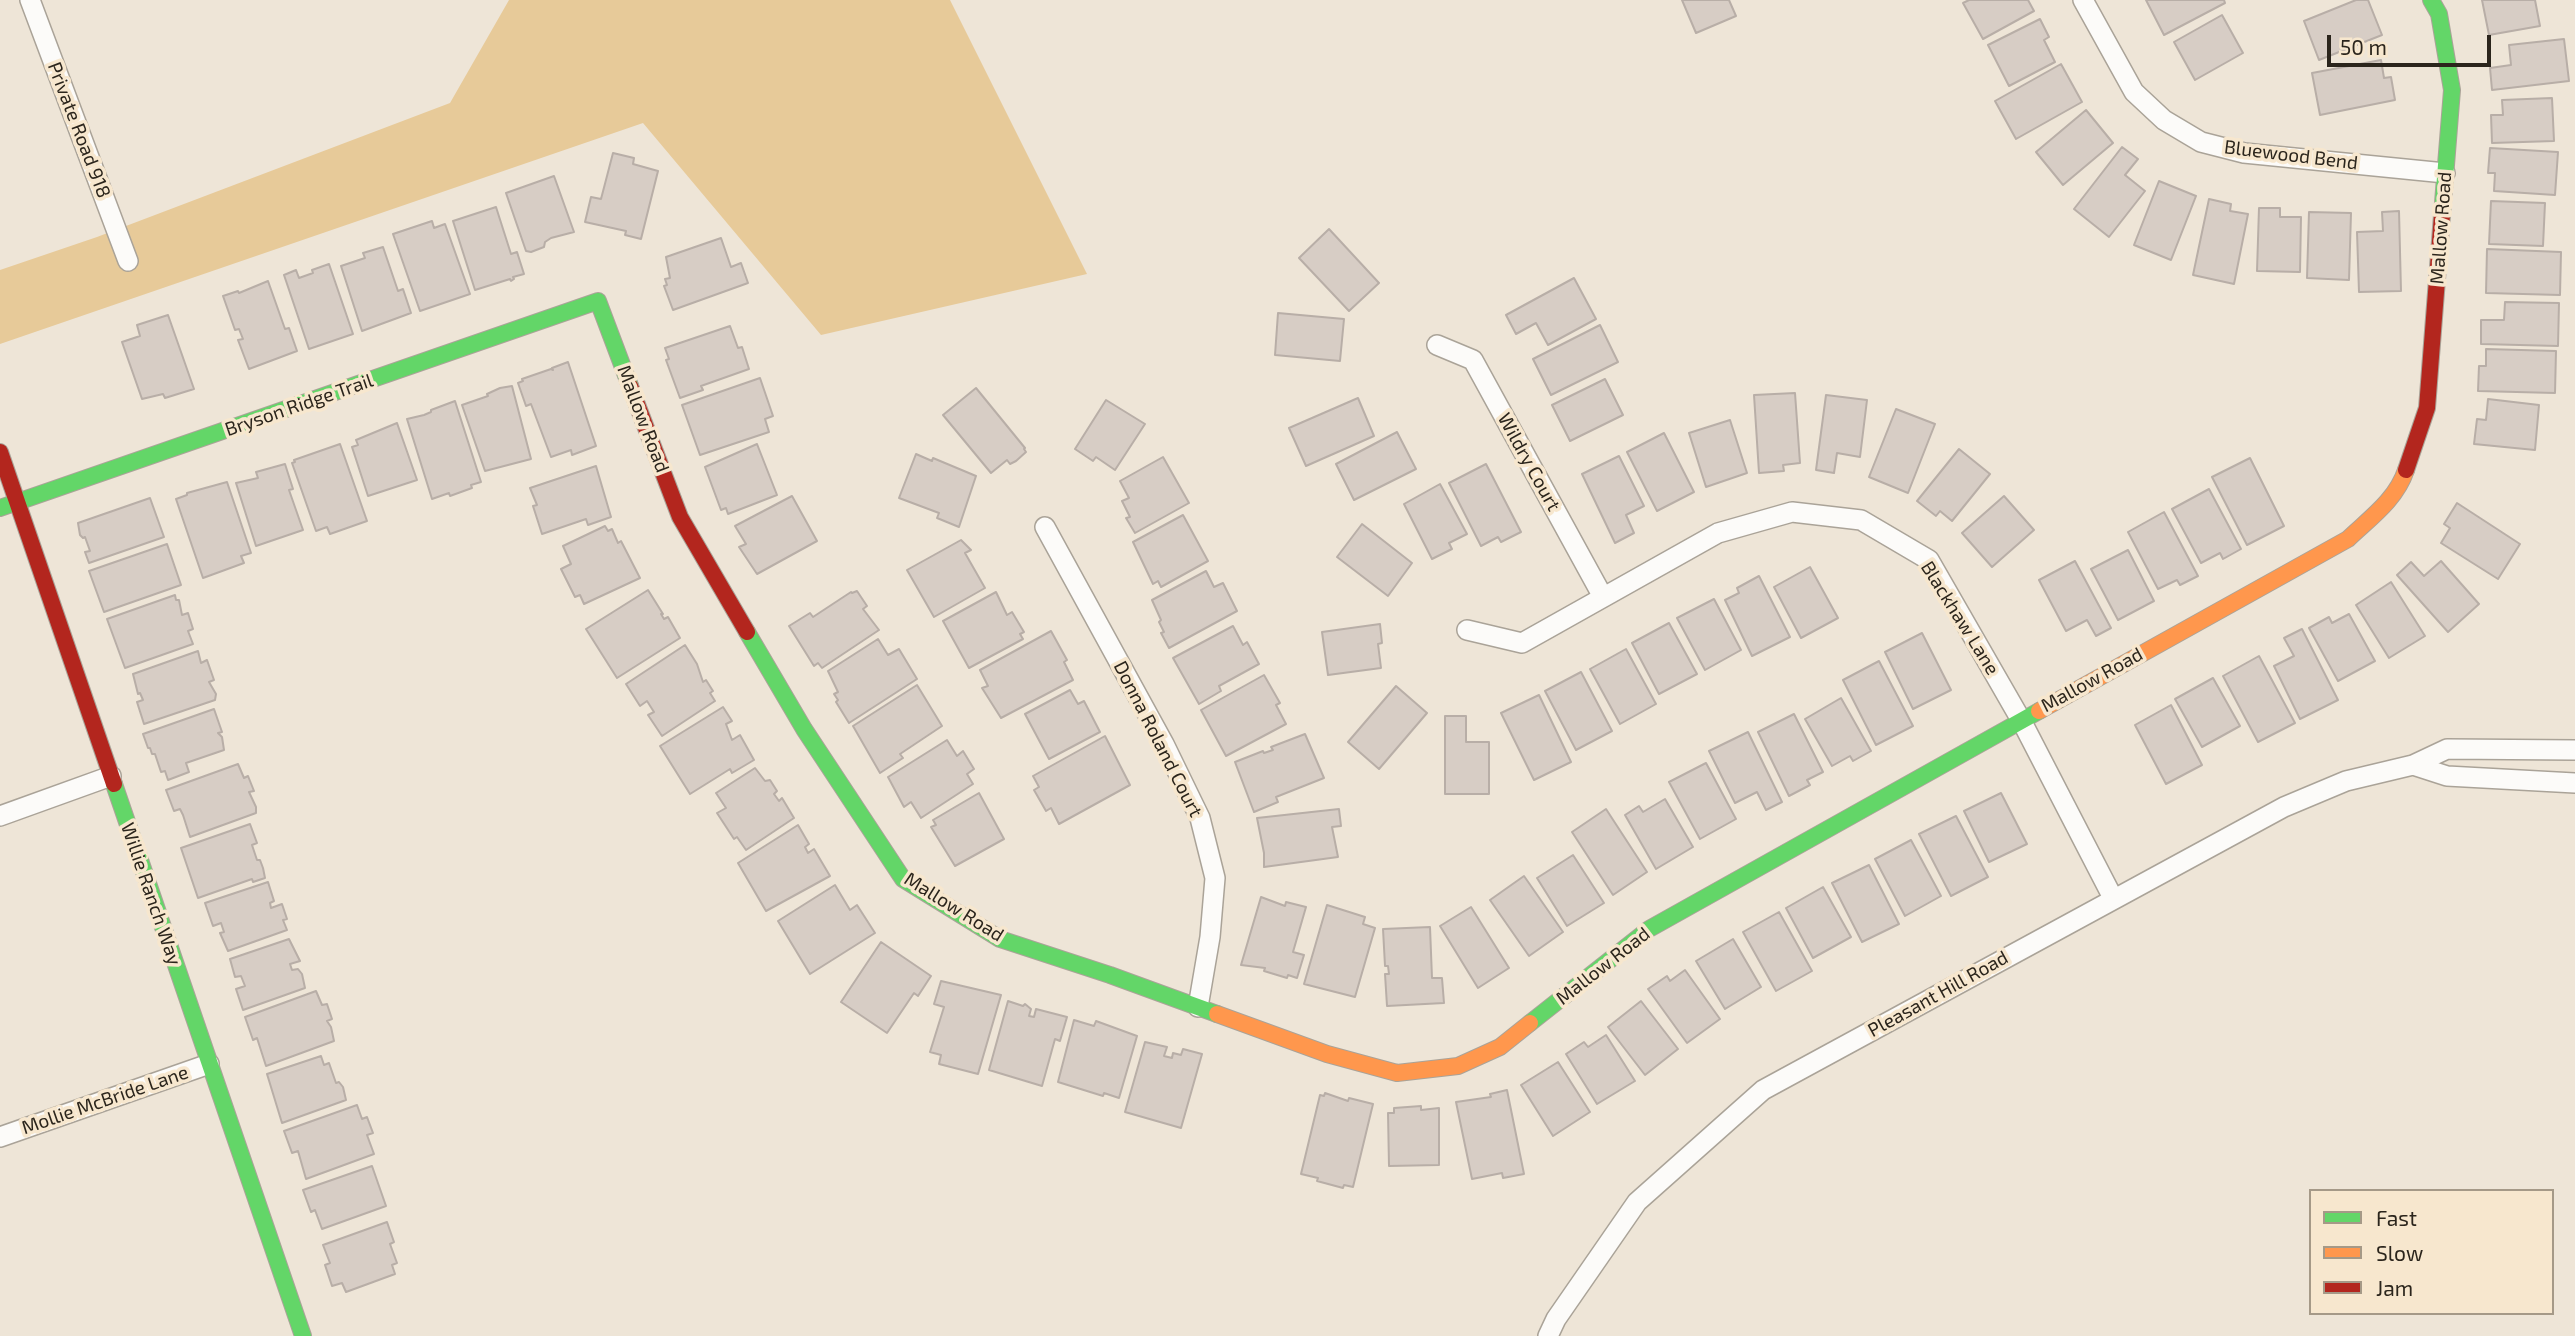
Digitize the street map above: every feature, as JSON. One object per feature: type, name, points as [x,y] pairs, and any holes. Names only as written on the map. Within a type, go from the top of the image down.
[{"type":"street","name":"Private Road 918","points":[[30,0],[128,261]]},
{"type":"street","name":"Bluewood Bend","points":[[2082,0],[2134,92],[2164,120],[2201,142],[2244,153],[2445,173]]},
{"type":"street","name":"Mallow Road","points":[[598,301],[680,517],[804,729],[904,879],[1000,939],[1327,1054],[1397,1073],[1458,1066],[1500,1046],[1649,929],[2347,538],[2390,500],[2403,480],[2427,408],[2452,90],[2439,14],[2431,0]]},
{"type":"street","name":"Bryson Ridge Trail","points":[[0,508],[598,301]]},
{"type":"street","name":"Wildry Court","points":[[1437,345],[1473,360],[1603,597]]},
{"type":"street","name":"Willie Ranch Way","points":[[0,452],[303,1336]]},
{"type":"street","name":"Blackhaw Lane","points":[[1467,630],[1522,643],[1718,533],[1792,512],[1861,520],[1929,560],[2021,720],[2113,898]]},
{"type":"street","name":"Donna Roland Court","points":[[1045,527],[1164,744],[1200,818],[1215,878],[1210,937],[1198,1007]]},
{"type":"street","name":"Pleasant Hill Road","points":[[1548,1336],[1556,1319],[1637,1202],[1763,1090],[2284,807],[2346,781],[2413,765],[2447,749],[2575,750]]},
{"type":"street","points":[[2413,765],[2447,776],[2575,783]]},
{"type":"street","points":[[0,816],[111,776]]},
{"type":"street","name":"Mollie McBride Lane","points":[[0,1137],[209,1063]]},
{"type":"shaded area","points":[[509,0],[950,0],[1087,274],[821,335],[643,123],[0,344],[0,270],[97,237],[450,103]]},
{"type":"building","points":[[1682,0],[1729,0],[1736,16],[1696,33]]},
{"type":"building","points":[[1969,0],[2028,0],[2034,11],[1983,39],[1963,3]]},
{"type":"building","points":[[2146,0],[2224,0],[2225,3],[2164,35]]},
{"type":"building","points":[[2356,0],[2368,0],[2382,35],[2319,60],[2304,21]]},
{"type":"building","points":[[2482,0],[2535,0],[2540,26],[2489,35]]},
{"type":"building","points":[[2222,15],[2243,53],[2195,80],[2174,42]]},
{"type":"building","points":[[2040,19],[2049,37],[2044,40],[2055,62],[2009,86],[1988,45]]},
{"type":"building","points":[[2564,39],[2569,81],[2492,90],[2490,68],[2511,65],[2509,45]]},
{"type":"building","points":[[2381,60],[2384,78],[2391,77],[2395,100],[2320,115],[2312,73]]},
{"type":"building","points":[[2061,64],[2082,102],[2016,139],[1995,101]]},
{"type":"building","points":[[2552,98],[2554,141],[2492,143],[2491,115],[2503,115],[2502,100]]},
{"type":"building","points":[[2086,110],[2113,143],[2063,185],[2036,152]]},
{"type":"building","points":[[2122,147],[2138,159],[2125,175],[2145,191],[2109,237],[2074,209]]},
{"type":"building","points":[[2490,148],[2558,152],[2555,195],[2494,191],[2495,173],[2488,173]]},
{"type":"building","points":[[613,153],[634,158],[633,164],[658,171],[641,239],[625,235],[626,231],[585,222],[591,197],[601,199]]},
{"type":"building","points":[[554,176],[574,232],[551,238],[545,242],[544,247],[526,251],[506,193]]},
{"type":"building","points":[[2159,181],[2196,196],[2171,260],[2134,245]]},
{"type":"building","points":[[2209,199],[2231,204],[2230,211],[2248,214],[2234,284],[2193,275]]},
{"type":"building","points":[[2491,201],[2545,203],[2543,246],[2489,244]]},
{"type":"building","points":[[496,207],[511,254],[517,252],[524,274],[513,277],[511,281],[510,279],[475,290],[453,221]]},
{"type":"building","points":[[2259,208],[2280,208],[2280,217],[2301,217],[2300,272],[2257,271]]},
{"type":"building","points":[[2399,211],[2401,291],[2359,292],[2357,232],[2383,231],[2382,212]]},
{"type":"building","points":[[2309,212],[2351,213],[2349,280],[2307,278]]},
{"type":"building","points":[[432,221],[434,228],[445,224],[470,294],[420,311],[393,234]]},
{"type":"building","points":[[1329,229],[1379,283],[1349,311],[1299,258]]},
{"type":"building","points":[[721,238],[731,267],[741,263],[748,283],[673,310],[664,286],[667,285],[665,279],[670,278],[666,257]]},
{"type":"building","points":[[383,247],[398,291],[403,289],[411,313],[362,331],[341,266],[365,258],[363,253]]},
{"type":"building","points":[[2487,249],[2561,252],[2560,295],[2486,293]]},
{"type":"building","points":[[329,264],[353,334],[309,349],[284,275],[296,270],[299,278]]},
{"type":"building","points":[[1574,278],[1596,319],[1548,345],[1536,323],[1516,334],[1506,315]]},
{"type":"building","points":[[268,281],[285,329],[289,328],[297,351],[249,369],[238,340],[243,339],[239,329],[235,330],[223,296],[238,291],[239,293]]},
{"type":"building","points":[[2505,302],[2559,303],[2558,346],[2481,344],[2481,320],[2504,320]]},
{"type":"building","points":[[1278,313],[1344,319],[1340,361],[1275,355]]},
{"type":"building","points":[[168,315],[194,389],[165,398],[163,394],[142,399],[122,342],[140,336],[137,325]]},
{"type":"building","points":[[1600,325],[1618,362],[1551,395],[1533,359]]},
{"type":"building","points":[[730,326],[738,348],[742,347],[749,369],[701,386],[703,390],[680,398],[666,360],[669,359],[665,348]]},
{"type":"building","points":[[2486,349],[2556,351],[2555,393],[2478,391],[2479,366],[2486,366]]},
{"type":"building","points":[[568,362],[596,446],[572,455],[571,450],[551,457],[531,404],[526,406],[518,383],[523,381],[522,379],[553,370],[552,368]]},
{"type":"building","points":[[760,378],[773,416],[765,419],[769,432],[700,455],[682,405]]},
{"type":"building","points":[[1605,379],[1623,415],[1570,441],[1552,405]]},
{"type":"building","points":[[512,386],[531,459],[485,471],[462,405],[488,396],[487,394],[500,388]]},
{"type":"building","points":[[976,388],[1026,452],[1010,464],[1007,460],[991,473],[943,415]]},
{"type":"building","points":[[1795,393],[1800,463],[1783,465],[1784,471],[1759,473],[1754,395]]},
{"type":"building","points":[[1826,395],[1867,400],[1860,457],[1837,453],[1834,473],[1816,470]]},
{"type":"building","points":[[1358,398],[1374,436],[1306,466],[1289,428]]},
{"type":"building","points":[[2488,399],[2539,405],[2535,450],[2474,444],[2477,419],[2486,420]]},
{"type":"building","points":[[1106,400],[1145,424],[1115,470],[1096,457],[1093,461],[1075,449]]},
{"type":"building","points":[[455,401],[481,482],[450,496],[449,493],[432,499],[407,419],[424,415]]},
{"type":"building","points":[[1896,409],[1935,424],[1908,493],[1869,477]]},
{"type":"building","points":[[1730,420],[1747,473],[1706,487],[1689,433]]},
{"type":"building","points":[[397,423],[417,480],[368,496],[352,447],[358,445],[356,440]]},
{"type":"building","points":[[1397,432],[1416,469],[1354,500],[1336,464]]},
{"type":"building","points":[[1664,433],[1694,492],[1657,511],[1627,452]]},
{"type":"building","points":[[340,444],[367,521],[330,534],[327,527],[316,531],[292,463]]},
{"type":"building","points":[[757,444],[777,495],[728,514],[726,508],[721,510],[705,467]]},
{"type":"building","points":[[1959,449],[1990,474],[1952,521],[1940,511],[1936,516],[1917,501]]},
{"type":"building","points":[[916,454],[976,476],[959,527],[937,518],[939,513],[899,498]]},
{"type":"building","points":[[1619,456],[1644,506],[1626,515],[1634,533],[1615,543],[1582,474]]},
{"type":"building","points":[[1163,457],[1189,503],[1135,533],[1126,518],[1130,517],[1122,501],[1129,498],[1120,481]]},
{"type":"building","points":[[2250,458],[2284,526],[2247,545],[2212,477]]},
{"type":"building","points":[[285,464],[293,489],[289,490],[303,530],[256,546],[236,483],[258,478],[256,472]]},
{"type":"building","points":[[1486,464],[1521,532],[1501,542],[1498,537],[1481,546],[1449,483]]},
{"type":"building","points":[[596,466],[611,517],[588,525],[586,519],[542,534],[533,506],[537,505],[530,488]]},
{"type":"building","points":[[227,482],[251,553],[241,556],[244,563],[203,578],[176,499],[187,493]]},
{"type":"building","points":[[1440,484],[1467,534],[1449,543],[1452,549],[1432,559],[1404,504]]},
{"type":"building","points":[[2209,489],[2241,549],[2223,559],[2220,553],[2201,563],[2172,509]]},
{"type":"building","points":[[792,496],[817,541],[757,574],[739,547],[746,544],[735,526]]},
{"type":"building","points":[[2004,496],[2034,530],[1992,567],[1962,533]]},
{"type":"building","points":[[150,498],[164,537],[89,563],[85,552],[90,551],[85,537],[80,535],[78,523]]},
{"type":"building","points":[[2457,503],[2520,544],[2498,579],[2441,543],[2450,528],[2444,524]]},
{"type":"building","points":[[2164,512],[2198,576],[2180,585],[2177,580],[2158,589],[2128,532]]},
{"type":"building","points":[[1183,515],[1208,561],[1161,587],[1158,581],[1153,584],[1133,542]]},
{"type":"building","points":[[1362,524],[1412,563],[1388,596],[1337,557]]},
{"type":"building","points":[[605,526],[608,531],[612,529],[618,543],[621,541],[640,578],[584,604],[580,595],[575,597],[561,569],[571,564],[563,546]]},
{"type":"building","points":[[961,540],[971,550],[965,553],[985,588],[934,617],[907,570]]},
{"type":"building","points":[[167,544],[181,585],[104,612],[89,571]]},
{"type":"building","points":[[2128,550],[2154,601],[2118,620],[2091,569]]},
{"type":"building","points":[[2075,561],[2111,628],[2096,636],[2087,620],[2066,631],[2039,580]]},
{"type":"building","points":[[2441,561],[2479,604],[2448,632],[2397,575],[2411,562],[2424,576]]},
{"type":"building","points":[[1810,567],[1838,618],[1801,638],[1774,587]]},
{"type":"building","points":[[1206,571],[1214,587],[1223,583],[1237,611],[1169,648],[1161,633],[1164,632],[1159,622],[1161,620],[1152,600]]},
{"type":"building","points":[[1759,576],[1790,637],[1752,656],[1725,600],[1739,593],[1737,588]]},
{"type":"building","points":[[2391,582],[2425,636],[2389,658],[2356,605]]},
{"type":"building","points":[[648,590],[664,619],[668,617],[680,638],[617,678],[586,629]]},
{"type":"building","points":[[857,591],[867,606],[863,609],[879,630],[822,668],[818,663],[814,666],[789,626],[810,613],[813,617],[851,592]]},
{"type":"building","points":[[996,592],[1007,615],[1012,612],[1024,632],[1020,634],[1023,639],[969,668],[943,621]]},
{"type":"building","points":[[175,595],[176,600],[179,600],[182,615],[188,613],[193,629],[188,631],[193,644],[125,668],[107,619]]},
{"type":"building","points":[[1714,599],[1741,650],[1705,670],[1677,618]]},
{"type":"building","points":[[2349,614],[2375,661],[2338,681],[2309,628],[2329,617],[2332,623]]},
{"type":"building","points":[[1669,623],[1697,674],[1659,694],[1632,643]]},
{"type":"building","points":[[1380,624],[1382,643],[1378,644],[1381,668],[1328,675],[1322,632]]},
{"type":"building","points":[[1233,626],[1243,645],[1247,642],[1259,664],[1219,686],[1221,691],[1199,704],[1173,658]]},
{"type":"building","points":[[2302,629],[2338,700],[2300,719],[2274,666],[2294,656],[2284,638]]},
{"type":"building","points":[[1051,631],[1067,660],[1064,662],[1073,680],[1001,718],[982,688],[988,686],[980,670]]},
{"type":"building","points":[[1922,633],[1951,690],[1913,709],[1885,652]]},
{"type":"building","points":[[878,639],[888,655],[899,649],[917,679],[849,723],[836,702],[838,700],[834,694],[838,692],[828,671]]},
{"type":"building","points":[[685,645],[697,664],[703,682],[706,680],[713,691],[710,693],[715,701],[662,736],[648,715],[654,712],[647,701],[640,706],[626,684]]},
{"type":"building","points":[[1626,649],[1656,704],[1620,724],[1590,669]]},
{"type":"building","points":[[198,651],[201,663],[207,660],[214,680],[209,682],[216,694],[215,700],[144,724],[137,702],[143,700],[140,693],[138,694],[133,674]]},
{"type":"building","points":[[2259,656],[2295,723],[2258,742],[2223,676]]},
{"type":"building","points":[[1879,661],[1913,726],[1876,745],[1843,680]]},
{"type":"building","points":[[1581,672],[1612,731],[1576,750],[1545,691]]},
{"type":"building","points":[[1264,675],[1280,703],[1276,705],[1286,724],[1226,756],[1201,710]]},
{"type":"building","points":[[2213,678],[2240,726],[2202,747],[2175,699]]},
{"type":"building","points":[[917,685],[942,726],[900,754],[903,758],[880,773],[853,726]]},
{"type":"building","points":[[1396,686],[1427,713],[1379,769],[1348,742]]},
{"type":"building","points":[[1070,690],[1078,704],[1084,701],[1100,732],[1049,759],[1025,714]]},
{"type":"building","points":[[1539,695],[1571,762],[1534,780],[1501,713]]},
{"type":"building","points":[[1841,698],[1871,751],[1853,761],[1850,756],[1832,766],[1805,719]]},
{"type":"building","points":[[2171,705],[2202,765],[2166,784],[2135,725]]},
{"type":"building","points":[[723,707],[732,721],[726,724],[732,740],[740,735],[754,760],[732,773],[730,769],[690,794],[660,746]]},
{"type":"building","points":[[214,709],[222,732],[218,733],[222,737],[224,750],[186,763],[189,772],[168,780],[165,771],[161,772],[155,754],[148,748],[143,734]]},
{"type":"building","points":[[1794,714],[1823,772],[1807,780],[1810,785],[1789,796],[1758,732]]},
{"type":"building","points":[[1445,716],[1466,716],[1466,742],[1489,742],[1489,794],[1445,794]]},
{"type":"building","points":[[1748,732],[1782,802],[1766,810],[1757,792],[1735,803],[1709,751]]},
{"type":"building","points":[[1305,734],[1324,778],[1276,797],[1278,802],[1254,812],[1235,762],[1273,750],[1271,747]]},
{"type":"building","points":[[1105,736],[1130,785],[1059,824],[1051,808],[1046,811],[1034,790],[1039,787],[1033,776]]},
{"type":"building","points":[[947,740],[957,756],[963,751],[974,769],[967,774],[973,784],[921,818],[911,802],[904,807],[888,777]]},
{"type":"building","points":[[1706,763],[1736,819],[1700,839],[1669,782]]},
{"type":"building","points":[[238,764],[244,778],[248,776],[254,791],[249,792],[256,813],[190,837],[180,809],[174,811],[166,790]]},
{"type":"building","points":[[755,768],[765,781],[770,780],[777,791],[774,794],[779,801],[782,798],[794,818],[746,850],[737,837],[734,839],[717,813],[726,808],[716,793]]},
{"type":"building","points":[[979,793],[1004,839],[955,866],[931,827],[936,825],[933,820]]},
{"type":"building","points":[[2001,793],[2027,844],[1989,862],[1964,811]]},
{"type":"building","points":[[1665,799],[1693,847],[1656,869],[1625,815],[1639,806],[1643,812]]},
{"type":"building","points":[[1339,809],[1341,826],[1332,827],[1338,857],[1264,867],[1257,818]]},
{"type":"building","points":[[1606,809],[1647,872],[1613,895],[1572,832]]},
{"type":"building","points":[[1956,816],[1988,877],[1951,896],[1919,834]]},
{"type":"building","points":[[250,824],[257,843],[252,845],[265,878],[253,882],[252,879],[198,898],[181,848]]},
{"type":"building","points":[[798,825],[809,844],[805,847],[808,853],[814,849],[830,876],[766,911],[738,863]]},
{"type":"building","points":[[1911,840],[1941,896],[1905,916],[1875,859]]},
{"type":"building","points":[[1573,855],[1604,903],[1567,926],[1537,878]]},
{"type":"building","points":[[1869,865],[1899,924],[1862,942],[1832,883]]},
{"type":"building","points":[[1524,876],[1563,932],[1529,956],[1490,900]]},
{"type":"building","points":[[268,882],[274,901],[270,903],[271,908],[282,904],[287,930],[228,951],[220,933],[224,932],[221,923],[213,926],[205,903]]},
{"type":"building","points":[[835,885],[850,910],[857,905],[875,933],[810,974],[778,921]]},
{"type":"building","points":[[1823,887],[1851,937],[1813,958],[1786,908]]},
{"type":"building","points":[[1261,897],[1285,906],[1286,902],[1306,907],[1293,952],[1304,955],[1297,978],[1264,971],[1265,968],[1241,965]]},
{"type":"building","points":[[1327,905],[1365,917],[1363,924],[1375,928],[1355,997],[1304,984]]},
{"type":"building","points":[[1471,907],[1509,968],[1478,988],[1440,926]]},
{"type":"building","points":[[1779,912],[1812,971],[1776,991],[1743,932]]},
{"type":"building","points":[[1430,927],[1432,978],[1442,978],[1444,1003],[1387,1006],[1385,974],[1389,974],[1388,966],[1385,966],[1383,929]]},
{"type":"building","points":[[289,939],[300,961],[290,964],[292,970],[298,969],[302,974],[305,988],[243,1010],[236,989],[245,986],[241,976],[235,977],[230,959]]},
{"type":"building","points":[[1733,939],[1761,987],[1725,1009],[1696,961]]},
{"type":"building","points":[[881,942],[931,976],[918,996],[914,993],[887,1033],[841,1002]]},
{"type":"building","points":[[1685,970],[1720,1019],[1687,1043],[1648,989],[1667,976],[1670,981]]},
{"type":"building","points":[[941,981],[1001,995],[978,1074],[939,1064],[941,1055],[930,1052],[944,1007],[934,1004]]},
{"type":"building","points":[[316,991],[322,1005],[327,1004],[332,1019],[327,1021],[334,1041],[266,1066],[257,1038],[253,1040],[245,1017]]},
{"type":"building","points":[[1008,1001],[1023,1006],[1025,1004],[1031,1009],[1029,1016],[1034,1017],[1036,1009],[1067,1017],[1060,1041],[1055,1039],[1042,1086],[989,1070]]},
{"type":"building","points":[[1641,1001],[1678,1049],[1645,1075],[1608,1027]]},
{"type":"building","points":[[1074,1020],[1094,1026],[1096,1021],[1137,1036],[1119,1098],[1104,1093],[1103,1096],[1058,1082]]},
{"type":"building","points":[[1606,1035],[1635,1081],[1597,1104],[1566,1054],[1584,1042],[1588,1047]]},
{"type":"building","points":[[1145,1042],[1167,1047],[1164,1056],[1172,1058],[1173,1053],[1181,1055],[1183,1049],[1202,1054],[1181,1128],[1125,1112]]},
{"type":"building","points":[[321,1056],[324,1065],[329,1063],[336,1083],[339,1082],[343,1087],[346,1100],[282,1123],[267,1074]]},
{"type":"building","points":[[1558,1062],[1590,1112],[1553,1136],[1521,1085]]},
{"type":"building","points":[[1507,1090],[1524,1174],[1503,1178],[1502,1173],[1472,1179],[1456,1102],[1491,1097],[1490,1094]]},
{"type":"building","points":[[1325,1093],[1348,1101],[1349,1098],[1373,1104],[1353,1187],[1344,1185],[1343,1188],[1301,1174],[1320,1095],[1324,1096]]},
{"type":"building","points":[[357,1105],[362,1119],[367,1117],[373,1133],[367,1135],[374,1154],[306,1179],[298,1151],[292,1153],[284,1131]]},
{"type":"building","points":[[1421,1106],[1421,1110],[1439,1108],[1439,1165],[1389,1166],[1388,1113],[1394,1113],[1394,1108]]},
{"type":"building","points":[[372,1166],[386,1206],[322,1229],[315,1210],[311,1212],[303,1190]]},
{"type":"building","points":[[387,1222],[394,1242],[390,1244],[397,1263],[392,1265],[395,1274],[346,1292],[342,1283],[332,1286],[325,1265],[330,1263],[323,1245]]},
{"type":"traffic: fast","points":[[2431,0],[2439,14],[2452,90],[2442,215]]},
{"type":"traffic: fast","points":[[0,508],[598,301],[630,386]]},
{"type":"traffic: fast","points":[[747,632],[804,729],[903,879],[1000,939],[1217,1014]]},
{"type":"traffic: fast","points":[[1530,1023],[1649,929],[2039,711]]},
{"type":"traffic: fast","points":[[114,784],[303,1336]]},
{"type":"traffic: slow","points":[[2039,711],[2348,539],[2389,499],[2402,481],[2406,470]]},
{"type":"traffic: slow","points":[[1217,1014],[1327,1054],[1397,1073],[1458,1066],[1500,1047],[1530,1023]]},
{"type":"traffic: jam","points":[[2406,470],[2427,408],[2442,215]]},
{"type":"traffic: jam","points":[[630,386],[680,517],[747,632]]},
{"type":"traffic: jam","points":[[0,452],[114,784]]}]
